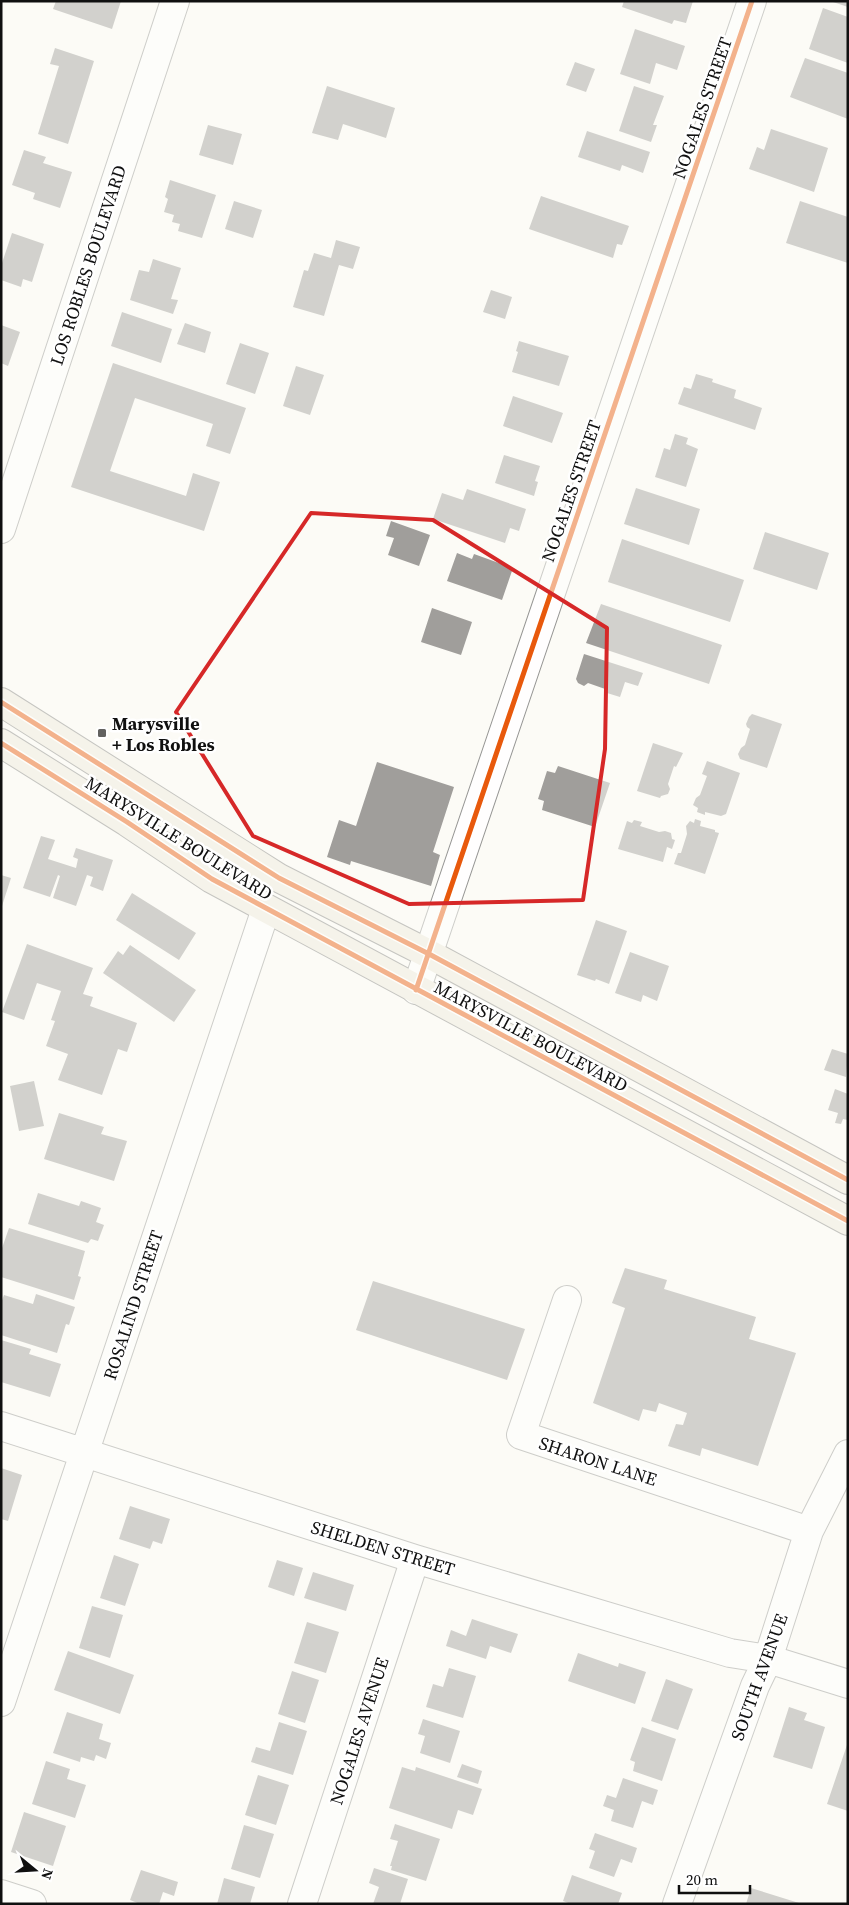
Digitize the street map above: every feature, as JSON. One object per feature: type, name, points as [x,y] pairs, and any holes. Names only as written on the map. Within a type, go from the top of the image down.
[{"type":"main road","name":"MARYSVILLE BOULEVARD","points":[[1,702],[279,878],[428,954],[848,1180]]},
{"type":"main road","name":"MARYSVILLE BOULEVARD","points":[[1,743],[127,822],[212,879],[848,1222]]},
{"type":"main road","points":[[266,909],[279,878]]},
{"type":"main road","points":[[583,1038],[592,1057],[598,1064],[654,1104],[660,1122],[677,1115],[700,1120],[751,1142],[760,1142],[769,1138]]},
{"type":"street","name":"LOS ROBLES BOULEVARD","points":[[1,529],[175,1]]},
{"type":"street","name":"NOGALES STREET","points":[[416,990],[752,1]]},
{"type":"street","name":"ROSALIND STREET","points":[[1,1702],[266,909]]},
{"type":"street","name":"SHARON LANE","points":[[567,1300],[521,1435],[809,1532]]},
{"type":"street","name":"SHELDEN STREET","points":[[1,1426],[415,1559],[730,1653],[768,1658],[848,1684]]},
{"type":"street","name":"SOUTH AVENUE","points":[[677,1904],[755,1686],[768,1658],[809,1532],[848,1454]]},
{"type":"street","name":"NOGALES AVENUE","points":[[302,1904],[415,1559]]},
{"type":"street","points":[[1,1894],[32,1904]]},
{"type":"highlighted area","points":[[311,513],[433,520],[607,628],[605,749],[583,900],[409,904],[253,836],[176,712]]},
{"type":"building","points":[[56,1],[121,1],[112,29],[53,9]]},
{"type":"building","points":[[624,1],[693,1],[686,23],[674,20],[672,24],[622,7]]},
{"type":"building","points":[[848,1],[848,7],[833,2]]},
{"type":"building","points":[[823,8],[848,17],[848,63],[809,49]]},
{"type":"building","points":[[635,29],[685,46],[677,70],[656,63],[650,84],[620,74]]},
{"type":"building","points":[[55,48],[94,61],[68,144],[38,134],[59,66],[50,64]]},
{"type":"building","points":[[805,58],[848,73],[848,119],[790,97]]},
{"type":"building","points":[[575,62],[595,69],[586,92],[566,85]]},
{"type":"building","points":[[327,86],[395,108],[386,138],[343,124],[338,140],[312,133]]},
{"type":"building","points":[[634,86],[664,96],[653,125],[657,125],[651,142],[619,131]]},
{"type":"building","points":[[208,125],[242,134],[233,165],[199,155]]},
{"type":"building","points":[[771,129],[828,148],[814,192],[749,169],[757,147],[764,150]]},
{"type":"building","points":[[587,131],[650,152],[643,173],[622,165],[620,171],[578,157]]},
{"type":"building","points":[[24,150],[46,157],[43,163],[72,172],[60,208],[33,199],[35,193],[12,185]]},
{"type":"building","points":[[170,180],[216,195],[202,238],[178,231],[180,224],[172,222],[174,215],[164,212],[168,199],[165,197]]},
{"type":"building","points":[[541,196],[629,226],[622,245],[617,244],[613,258],[529,229]]},
{"type":"building","points":[[234,201],[262,210],[253,238],[225,229]]},
{"type":"building","points":[[800,201],[848,217],[848,263],[786,243]]},
{"type":"building","points":[[12,233],[44,244],[32,282],[23,279],[21,287],[1,280],[1,266]]},
{"type":"building","points":[[336,240],[360,247],[353,269],[339,265],[324,316],[293,307],[304,270],[308,271],[314,253],[331,258]]},
{"type":"building","points":[[153,259],[181,268],[171,299],[178,300],[173,314],[130,300],[139,270],[149,272]]},
{"type":"building","points":[[491,290],[512,297],[505,319],[483,312]]},
{"type":"building","points":[[122,312],[172,329],[161,363],[111,346]]},
{"type":"building","points":[[185,323],[211,332],[205,353],[177,344]]},
{"type":"building","points":[[1,325],[20,332],[8,366],[1,363]]},
{"type":"building","points":[[519,341],[569,356],[559,386],[512,372]]},
{"type":"building","points":[[240,343],[269,353],[255,394],[226,384]]},
{"type":"building","points":[[113,363],[246,408],[230,454],[206,446],[213,424],[135,398],[110,471],[186,496],[193,473],[220,482],[204,531],[71,487]]},
{"type":"building","points":[[296,366],[324,375],[310,415],[283,406]]},
{"type":"building","points":[[696,374],[713,379],[712,382],[736,390],[734,398],[762,408],[755,430],[678,404],[684,387],[691,389]]},
{"type":"building","points":[[513,396],[563,413],[552,443],[503,426]]},
{"type":"building","points":[[675,434],[688,438],[686,444],[698,449],[686,487],[655,477],[664,448],[670,450]]},
{"type":"building","points":[[504,455],[540,466],[535,481],[538,482],[534,496],[495,483]]},
{"type":"building","points":[[636,488],[700,509],[689,545],[624,524]]},
{"type":"building","points":[[467,489],[526,509],[519,531],[510,528],[505,543],[433,519],[442,493],[463,500]]},
{"type":"building","points":[[391,521],[430,535],[419,566],[388,555],[394,538],[386,536]]},
{"type":"building","points":[[765,532],[829,553],[817,590],[753,569]]},
{"type":"building","points":[[622,539],[744,580],[730,622],[608,582]]},
{"type":"building","points":[[457,553],[472,559],[474,554],[513,568],[502,600],[447,581]]},
{"type":"building","points":[[601,604],[722,645],[709,684],[586,643]]},
{"type":"building","points":[[432,608],[472,622],[461,655],[421,642]]},
{"type":"building","points":[[584,654],[643,673],[638,686],[625,682],[620,697],[607,693],[608,690],[588,683],[584,686],[578,683],[576,679]]},
{"type":"building","points":[[752,714],[782,724],[767,768],[740,759],[738,754],[745,745],[750,729],[746,724]]},
{"type":"building","points":[[653,743],[683,753],[676,767],[674,766],[668,784],[670,789],[668,794],[660,798],[637,791]]},
{"type":"building","points":[[707,761],[740,773],[726,814],[721,816],[705,812],[705,815],[697,812],[698,808],[693,805],[696,798],[700,795],[707,776],[702,774]]},
{"type":"building","points":[[377,762],[454,787],[433,852],[440,855],[431,886],[351,861],[350,865],[327,857],[339,820],[356,826]]},
{"type":"building","points":[[558,766],[610,783],[595,827],[542,810],[544,801],[538,799],[547,771],[555,773]]},
{"type":"building","points":[[695,819],[701,821],[700,826],[719,833],[705,874],[674,864],[678,853],[681,853],[687,834],[686,826],[690,821],[694,823]]},
{"type":"building","points":[[634,820],[642,822],[640,826],[659,832],[671,833],[672,839],[675,840],[672,849],[667,847],[663,862],[618,849],[627,821],[632,823]]},
{"type":"building","points":[[41,836],[55,840],[48,859],[76,868],[78,859],[73,857],[76,848],[113,860],[103,891],[90,886],[93,877],[87,875],[76,906],[53,898],[60,876],[58,875],[50,897],[23,888]]},
{"type":"building","points":[[1,875],[11,878],[2,906],[1,906]]},
{"type":"building","points":[[132,893],[196,933],[179,960],[116,920]]},
{"type":"building","points":[[596,920],[627,931],[609,984],[577,975]]},
{"type":"building","points":[[27,944],[93,968],[83,994],[93,997],[90,1006],[137,1023],[127,1052],[118,1049],[102,1095],[58,1080],[68,1054],[46,1046],[55,1021],[51,1020],[61,991],[37,983],[24,1020],[2,1012]]},
{"type":"building","points":[[130,945],[196,990],[174,1022],[103,973],[118,951],[123,955]]},
{"type":"building","points":[[630,952],[669,966],[657,1001],[643,995],[641,1002],[615,993]]},
{"type":"building","points":[[832,1049],[848,1054],[846,1077],[824,1070]]},
{"type":"building","points":[[34,1081],[44,1126],[19,1131],[10,1086]]},
{"type":"building","points":[[835,1089],[848,1094],[848,1120],[843,1119],[841,1124],[835,1123],[838,1113],[828,1110]]},
{"type":"building","points":[[59,1113],[104,1127],[101,1134],[127,1141],[114,1181],[44,1159]]},
{"type":"building","points":[[38,1193],[79,1206],[81,1201],[101,1208],[96,1222],[104,1225],[98,1241],[91,1239],[88,1243],[28,1224]]},
{"type":"building","points":[[9,1228],[85,1251],[78,1276],[81,1277],[74,1300],[1,1277],[1,1251]]},
{"type":"building","points":[[625,1268],[667,1280],[664,1289],[756,1317],[749,1339],[796,1353],[758,1466],[702,1448],[700,1456],[668,1446],[676,1424],[683,1425],[687,1413],[659,1403],[656,1412],[643,1409],[639,1421],[593,1403],[625,1308],[612,1303]]},
{"type":"building","points":[[373,1281],[525,1329],[507,1380],[356,1330]]},
{"type":"building","points":[[36,1294],[75,1307],[69,1325],[66,1324],[57,1353],[1,1335],[1,1303],[4,1295],[33,1304]]},
{"type":"building","points":[[1,1340],[31,1349],[29,1354],[61,1364],[50,1397],[1,1382]]},
{"type":"building","points":[[1,1468],[22,1475],[8,1521],[1,1519]]},
{"type":"building","points":[[130,1506],[170,1519],[162,1544],[153,1541],[150,1549],[119,1539]]},
{"type":"building","points":[[114,1555],[139,1564],[125,1606],[100,1598]]},
{"type":"building","points":[[277,1560],[303,1568],[294,1596],[268,1587]]},
{"type":"building","points":[[313,1572],[354,1585],[346,1611],[304,1598]]},
{"type":"building","points":[[92,1606],[123,1615],[110,1658],[79,1648]]},
{"type":"building","points":[[472,1619],[518,1634],[511,1653],[490,1646],[486,1659],[446,1646],[451,1630],[466,1636]]},
{"type":"building","points":[[307,1622],[339,1632],[326,1673],[294,1663]]},
{"type":"building","points":[[68,1651],[134,1675],[120,1714],[54,1690]]},
{"type":"building","points":[[578,1653],[618,1667],[619,1663],[646,1672],[635,1704],[568,1681]]},
{"type":"building","points":[[449,1668],[476,1676],[463,1718],[426,1707],[433,1684],[443,1687]]},
{"type":"building","points":[[292,1671],[319,1680],[305,1723],[278,1714]]},
{"type":"building","points":[[666,1679],[693,1689],[678,1730],[651,1721]]},
{"type":"building","points":[[789,1707],[807,1713],[804,1720],[825,1727],[812,1769],[773,1757]]},
{"type":"building","points":[[67,1712],[103,1724],[99,1739],[111,1743],[106,1759],[96,1755],[94,1761],[81,1757],[80,1762],[53,1753]]},
{"type":"building","points":[[423,1719],[460,1731],[450,1763],[420,1753],[425,1736],[418,1734]]},
{"type":"building","points":[[279,1722],[307,1731],[293,1775],[251,1762],[256,1747],[270,1751]]},
{"type":"building","points":[[642,1727],[676,1739],[662,1781],[633,1771],[635,1762],[630,1760]]},
{"type":"building","points":[[848,1742],[848,1811],[827,1804]]},
{"type":"building","points":[[46,1761],[70,1769],[67,1779],[86,1785],[75,1818],[32,1804]]},
{"type":"building","points":[[462,1764],[482,1771],[478,1784],[457,1777]]},
{"type":"building","points":[[402,1767],[415,1771],[416,1767],[482,1789],[473,1815],[458,1810],[452,1829],[389,1808]]},
{"type":"building","points":[[258,1775],[289,1785],[276,1825],[245,1815]]},
{"type":"building","points":[[623,1778],[658,1790],[653,1805],[642,1801],[633,1828],[611,1821],[614,1810],[603,1806],[607,1795],[616,1798]]},
{"type":"building","points":[[24,1812],[66,1826],[53,1866],[11,1852]]},
{"type":"building","points":[[395,1824],[440,1839],[426,1881],[391,1870],[392,1866],[390,1866],[398,1841],[390,1839]]},
{"type":"building","points":[[244,1825],[274,1834],[260,1878],[231,1869]]},
{"type":"building","points":[[595,1833],[637,1848],[632,1863],[621,1859],[614,1877],[589,1868],[595,1851],[589,1849]]},
{"type":"building","points":[[374,1868],[408,1879],[400,1904],[373,1904],[379,1887],[369,1883]]},
{"type":"building","points":[[141,1870],[178,1882],[174,1896],[163,1892],[159,1904],[140,1904],[130,1900]]},
{"type":"building","points":[[572,1875],[622,1893],[618,1904],[571,1904],[563,1901]]},
{"type":"building","points":[[224,1878],[255,1887],[250,1904],[217,1904]]},
{"type":"building","points":[[751,1888],[799,1903],[799,1904],[746,1904]]},
{"type":"cycle path","points":[[416,990],[752,1]]},
{"type":"cycle path","points":[[1,702],[279,878],[429,954],[848,1180]]},
{"type":"cycle path","points":[[1,743],[127,822],[212,879],[848,1221]]},
{"type":"place","name":"Marysville + Los Robles","points":[[102,733]]}]
